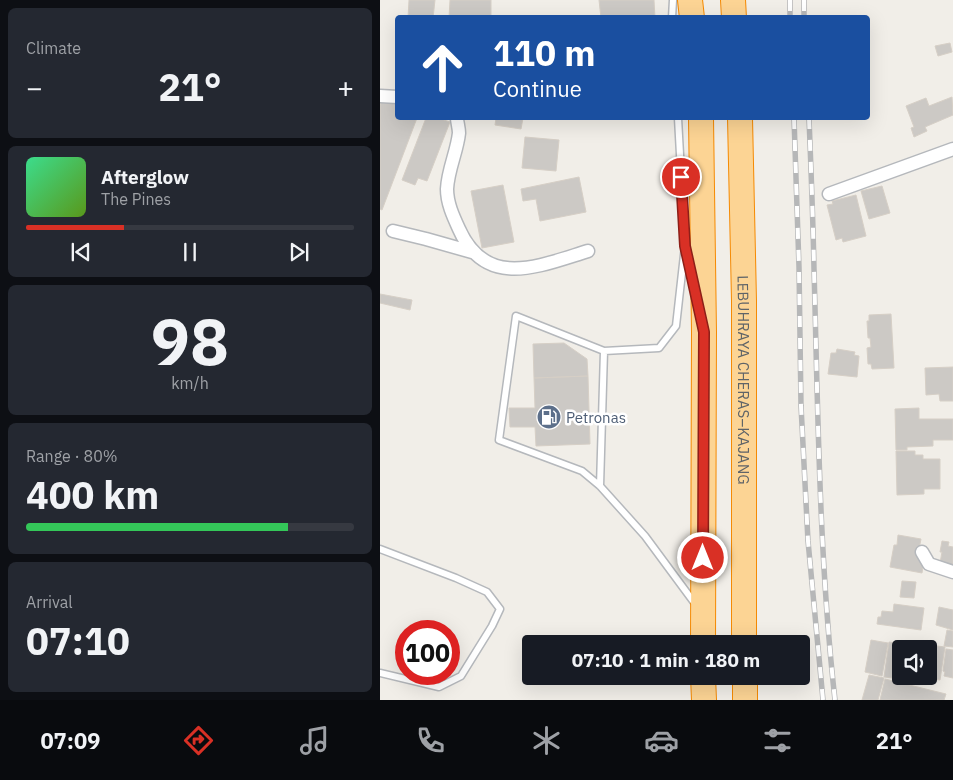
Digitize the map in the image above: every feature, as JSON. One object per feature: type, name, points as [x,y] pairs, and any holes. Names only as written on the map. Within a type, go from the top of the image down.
[{"type":"highway","points":[[679,15],[690,0]]},
{"type":"highway","points":[[732,0],[734,15]]},
{"type":"highway","points":[[701,120],[704,332],[703,635]]},
{"type":"highway","name":"LEBUHRAYA CHERAS–KAJANG","points":[[740,120],[744,301],[744,635]]},
{"type":"highway","points":[[703,685],[704,700]]},
{"type":"highway","points":[[744,685],[745,700]]},
{"type":"street","points":[[380,96],[395,97]]},
{"type":"street","points":[[457,120],[459,131],[448,177],[447,192],[450,208],[464,240],[472,252]]},
{"type":"street","points":[[829,194],[953,149]]},
{"type":"street","points":[[393,231],[472,252],[486,262],[502,268],[520,269],[536,267],[588,251]]},
{"type":"street","points":[[922,552],[929,564],[953,572]]},
{"type":"lane","points":[[673,0],[677,15]]},
{"type":"lane","points":[[674,120],[678,126]]},
{"type":"lane","points":[[678,120],[685,246],[693,284]]},
{"type":"lane","points":[[685,246],[676,326],[659,348],[604,351],[516,316],[498,440],[582,471],[600,486],[645,536],[702,614]]},
{"type":"lane","points":[[695,294],[704,332]]},
{"type":"lane","points":[[600,486],[604,351]]},
{"type":"lane","points":[[380,549],[487,592],[500,609],[492,626],[461,676],[439,687],[380,673]]},
{"type":"building","points":[[409,0],[435,0],[433,15],[408,15]]},
{"type":"building","points":[[450,0],[491,0],[491,15],[449,15]]},
{"type":"building","points":[[599,0],[654,0],[655,15],[601,15]]},
{"type":"building","points":[[950,43],[952,52],[938,56],[935,46]]},
{"type":"building","points":[[952,97],[953,115],[925,127],[927,131],[914,137],[911,128],[914,127],[906,106],[926,98],[929,106]]},
{"type":"building","points":[[382,99],[395,104],[395,120],[416,120],[382,210],[380,209],[380,105]]},
{"type":"building","points":[[425,120],[444,120],[450,122],[427,181],[418,178],[415,185],[402,180]]},
{"type":"building","points":[[496,120],[523,120],[521,129],[495,125]]},
{"type":"building","points":[[525,137],[559,140],[556,171],[522,168]]},
{"type":"building","points":[[579,177],[586,212],[540,221],[536,199],[523,201],[521,189]]},
{"type":"building","points":[[503,185],[514,242],[482,248],[471,191]]},
{"type":"building","points":[[882,186],[890,213],[869,219],[861,191]]},
{"type":"building","points":[[856,195],[866,236],[843,242],[842,238],[836,240],[827,205],[833,204],[832,201]]},
{"type":"building","points":[[380,294],[412,300],[410,310],[380,303]]},
{"type":"building","points":[[891,314],[894,368],[872,369],[871,364],[868,364],[867,348],[871,347],[870,338],[868,338],[867,321],[869,321],[869,315]]},
{"type":"building","points":[[564,343],[587,359],[588,376],[534,378],[533,344]]},
{"type":"building","points":[[837,349],[855,352],[854,355],[859,356],[857,377],[828,374],[831,353],[836,353]]},
{"type":"building","points":[[953,367],[953,401],[940,401],[939,394],[926,395],[925,368]]},
{"type":"building","name":"Petronas","points":[[588,376],[590,444],[536,446],[535,427],[510,427],[509,408],[535,408],[534,378]]},
{"type":"building","points":[[919,408],[919,419],[953,419],[953,440],[933,440],[933,446],[907,447],[907,450],[896,450],[895,409]]},
{"type":"building","points":[[896,451],[915,451],[915,455],[923,455],[923,459],[940,459],[940,489],[924,489],[924,494],[897,495]]},
{"type":"building","points":[[898,535],[921,539],[919,549],[926,550],[922,573],[890,567]]},
{"type":"building","points":[[942,541],[949,542],[948,546],[953,547],[953,571],[940,563]]},
{"type":"building","points":[[902,581],[916,582],[914,598],[900,597]]},
{"type":"building","points":[[894,604],[924,608],[921,630],[877,624],[878,617],[881,617],[882,611],[893,612]]},
{"type":"building","points":[[939,607],[953,610],[953,630],[936,625]]},
{"type":"building","points":[[947,630],[953,631],[953,647],[944,646]]},
{"type":"building","points":[[871,640],[888,643],[882,676],[865,672]]},
{"type":"building","points":[[889,642],[892,642],[892,678],[884,677]]},
{"type":"building","points":[[937,646],[945,647],[940,680],[937,680]]},
{"type":"building","points":[[946,649],[953,650],[953,678],[944,676]]},
{"type":"building","points":[[869,675],[884,678],[878,700],[862,700]]},
{"type":"building","points":[[885,679],[892,681],[892,685],[909,685],[946,694],[944,700],[880,700]]},
{"type":"railway","points":[[790,0],[790,15]]},
{"type":"railway","points":[[804,0],[804,15]]},
{"type":"railway","points":[[794,120],[801,406],[808,541],[823,700]]},
{"type":"railway","points":[[809,120],[822,539],[835,700]]},
{"type":"place","name":"Petronas","points":[[549,417]]},
{"type":"route","points":[[681,177],[685,246],[704,332],[703,558]]}]
